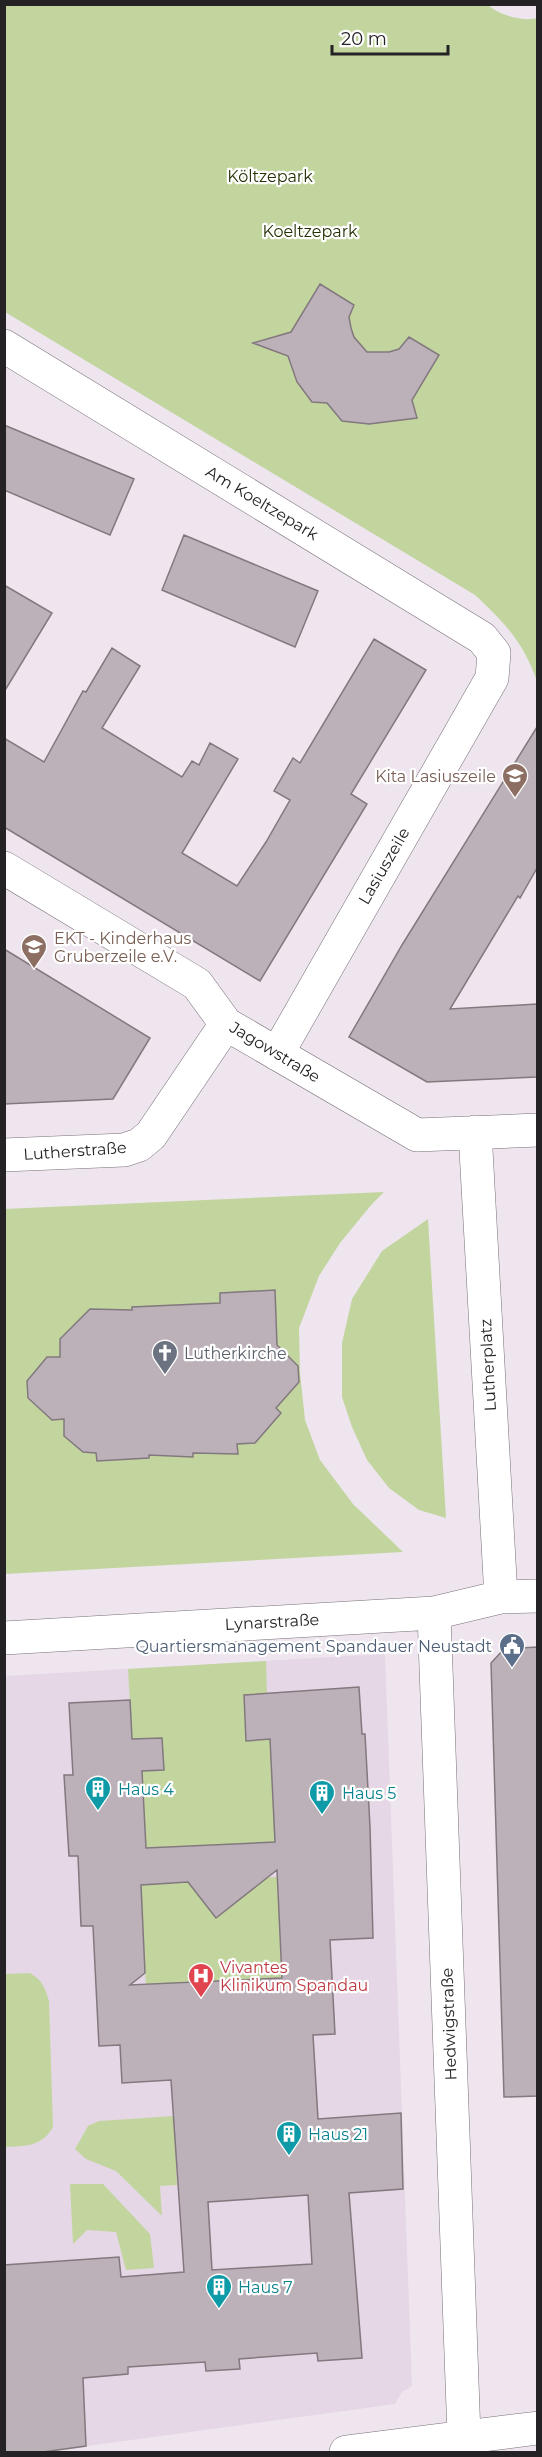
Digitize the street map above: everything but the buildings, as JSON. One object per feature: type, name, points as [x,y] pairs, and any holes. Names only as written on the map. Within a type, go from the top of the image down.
[{"type":"street","name":"Am Koeltzepark","points":[[4,346],[482,638],[494,653],[492,678]]},
{"type":"street","name":"Lasiuszeile","points":[[277,1054],[492,678]]},
{"type":"street","name":"Jagowstraße","points":[[4,868],[197,984],[225,1024],[417,1135],[537,1130]]},
{"type":"street","name":"Lutherstraße","points":[[4,1155],[124,1150],[139,1145],[151,1135],[166,1115],[225,1024]]},
{"type":"street","name":"Lutherplatz","points":[[475,1132],[501,1598]]},
{"type":"street","name":"Lynarstraße","points":[[4,1638],[434,1612],[501,1598],[537,1596]]},
{"type":"street","name":"Hedwigstraße","points":[[434,1612],[464,2436]]},
{"type":"street","points":[[346,2452],[537,2428]]},
{"type":"shaded area","name":"Vivantes Klinikum Spandau","points":[[385,1654],[412,2386],[402,2392],[395,2404],[43,2452],[5,2452],[5,1676]]},
{"type":"green space","name":"Koeltzepark","points":[[487,4],[511,17],[537,18],[537,681],[526,655],[512,634],[475,595],[5,312],[4,5]]},
{"type":"green space","points":[[384,1192],[340,1243],[319,1276],[299,1328],[300,1373],[305,1420],[320,1460],[353,1504],[403,1552],[5,1574],[4,1209]]},
{"type":"green space","points":[[428,1219],[446,1518],[419,1510],[389,1488],[367,1460],[342,1397],[342,1343],[352,1299],[382,1251]]},
{"type":"green space","points":[[266,1661],[267,1693],[244,1695],[247,1741],[270,1739],[275,1842],[146,1848],[146,1829],[143,1829],[142,1771],[162,1738],[132,1739],[128,1669]]},
{"type":"green space","points":[[277,1877],[282,1978],[146,1986],[141,1885]]},
{"type":"green space","points":[[30,1973],[42,1984],[49,2001],[53,2127],[49,2134],[38,2142],[26,2146],[5,2147],[5,1974]]},
{"type":"green space","points":[[174,2116],[177,2185],[160,2186],[162,2216],[116,2171],[86,2159],[75,2149],[88,2126],[99,2121]]},
{"type":"green space","points":[[70,2184],[103,2184],[150,2234],[154,2268],[126,2270],[116,2232],[87,2230],[73,2244]]},
{"type":"place","name":"Kita Lasiuszeile","points":[[515,799]]},
{"type":"place","name":"EKT - Kinderhaus Gruberzeile e.V.","points":[[34,970]]},
{"type":"place","name":"Lutherkirche","points":[[165,1376]]},
{"type":"place","name":"Quartiersmanagement Spandauer Neustadt","points":[[512,1669]]},
{"type":"place","name":"Haus 4","points":[[98,1812]]},
{"type":"place","name":"Haus 5","points":[[322,1816]]},
{"type":"place","name":"Vivantes Klinikum Spandau","points":[[201,1999]]},
{"type":"place","name":"Haus 21","points":[[289,2157]]},
{"type":"place","name":"Haus 7","points":[[219,2310]]},
{"type":"park label","name":"Költzepark","points":[[270,176]]}]
